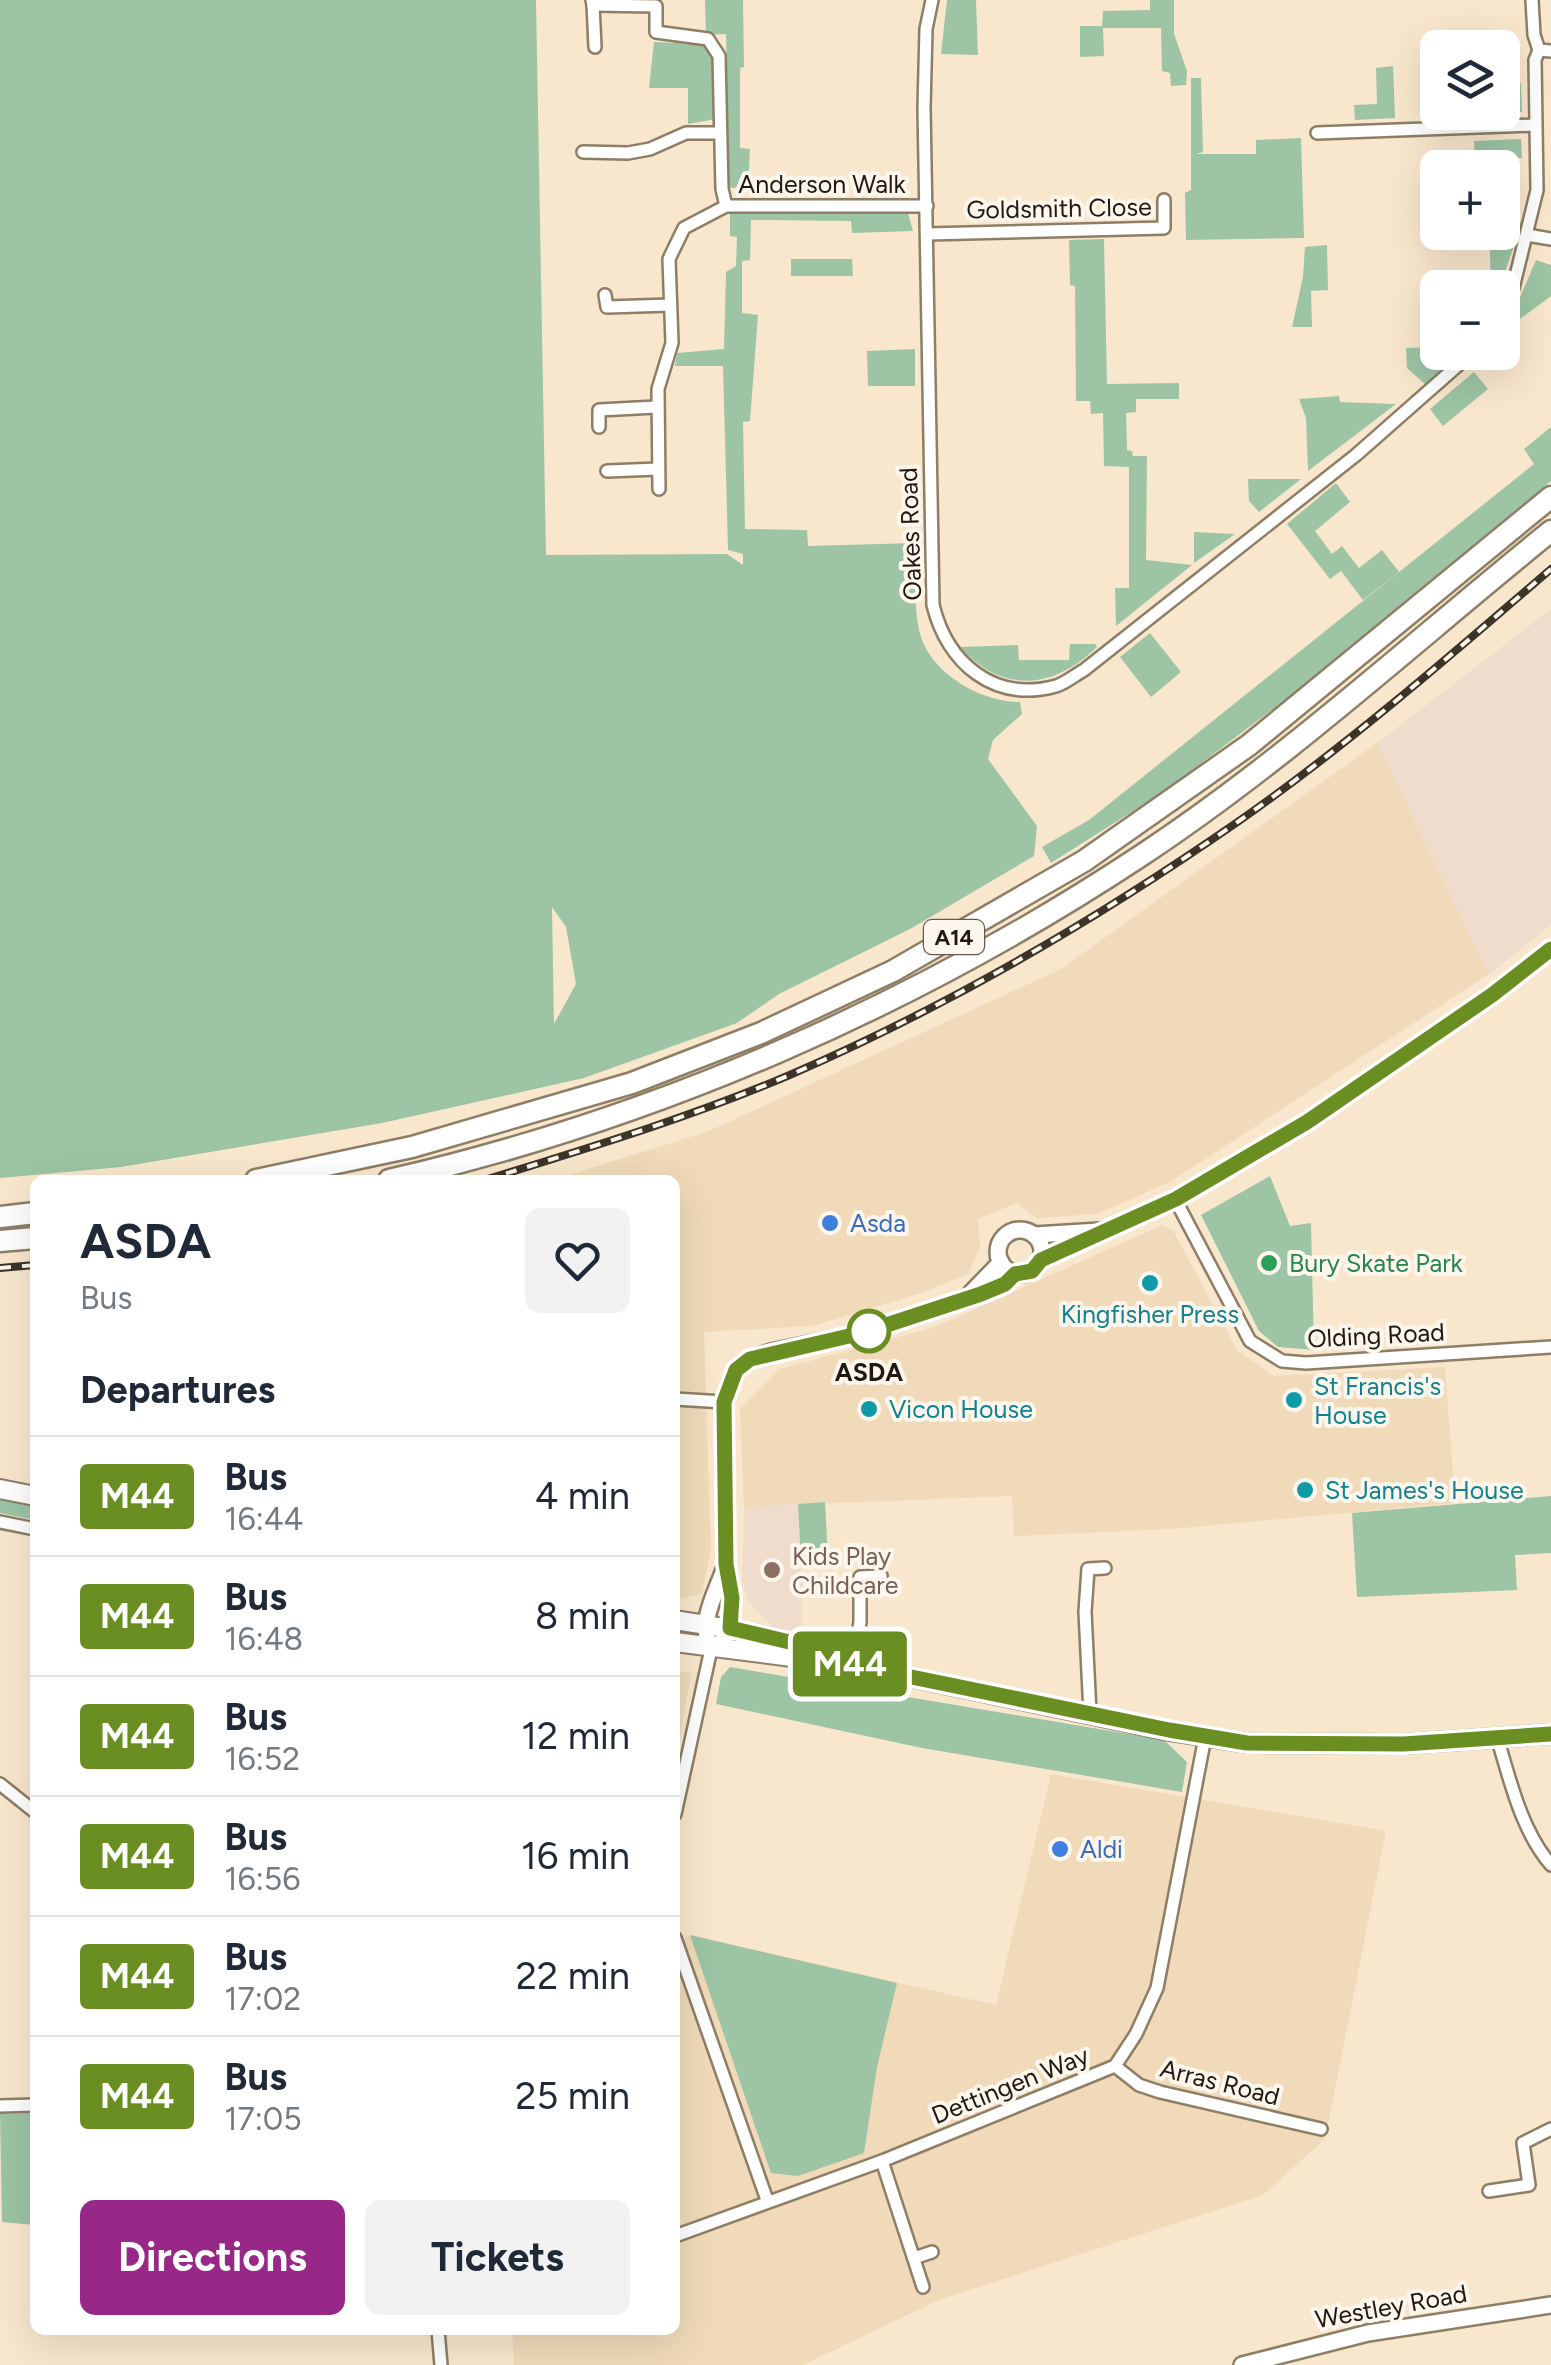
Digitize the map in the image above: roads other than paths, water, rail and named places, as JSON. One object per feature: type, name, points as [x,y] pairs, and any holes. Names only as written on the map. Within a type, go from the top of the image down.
[{"type":"highway","name":"A14","points":[[279,1175],[428,1143],[632,1084],[761,1033],[893,971],[1084,860],[1249,745],[1551,496]]},
{"type":"highway","name":"A14","points":[[407,1175],[638,1108],[728,1073],[958,966],[1157,844],[1273,759],[1551,531]]},
{"type":"highway","points":[[0,1217],[30,1213]]},
{"type":"highway","points":[[0,1241],[30,1238]]},
{"type":"main road","points":[[0,1489],[30,1495]]},
{"type":"main road","points":[[680,1621],[802,1645],[853,1665]]},
{"type":"main road","points":[[680,1643],[853,1665],[1247,1743],[1341,1746],[1551,1734]]},
{"type":"street","name":"Oakes Road","points":[[932,0],[926,28],[926,206],[934,605],[950,649],[968,670],[990,682],[1017,688],[1058,686],[1084,670],[1356,455],[1453,370]]},
{"type":"street","points":[[1517,270],[1536,190],[1535,60],[1545,50],[1534,35],[1532,0]]},
{"type":"street","points":[[595,47],[592,3],[656,3],[656,32],[708,39],[719,56],[722,189],[726,206]]},
{"type":"street","points":[[1317,133],[1536,125]]},
{"type":"street","points":[[583,152],[628,153],[650,149],[686,133],[720,133]]},
{"type":"street","name":"Goldsmith Close","points":[[927,234],[1164,228],[1164,200]]},
{"type":"street","name":"Anderson Walk","points":[[659,488],[656,407],[672,343],[669,258],[676,238],[694,221],[726,206],[926,206]]},
{"type":"street","points":[[1526,234],[1551,239]]},
{"type":"street","points":[[605,295],[607,306],[670,305]]},
{"type":"street","points":[[600,427],[599,410],[656,407]]},
{"type":"street","points":[[608,471],[658,469]]},
{"type":"street","points":[[711,1648],[725,1639],[730,1628],[724,1402],[736,1370],[750,1359],[862,1333],[1005,1284],[1015,1274],[1032,1271],[1041,1260],[1099,1231],[1176,1199],[1307,1122],[1492,995],[1551,949]]},
{"type":"street","name":"Olding Road","points":[[1176,1199],[1250,1341],[1282,1361],[1306,1364],[1551,1348]]},
{"type":"street","points":[[1015,1274],[1001,1262],[999,1248],[1007,1235],[1022,1230],[1034,1235],[1099,1231]]},
{"type":"street","points":[[1034,1235],[1041,1246],[1041,1260]]},
{"type":"street","points":[[968,1296],[1001,1262]]},
{"type":"street","points":[[680,1399],[724,1402]]},
{"type":"street","points":[[0,1522],[30,1528]]},
{"type":"street","points":[[680,1791],[711,1648],[704,1636],[704,1624],[726,1564]]},
{"type":"street","points":[[1090,1713],[1088,1569],[1104,1568]]},
{"type":"street","points":[[853,1665],[860,1622],[860,1577],[882,1576]]},
{"type":"street","name":"Dettingen Way","points":[[680,2234],[882,2161],[1115,2066],[1136,2034],[1157,1988],[1206,1737]]},
{"type":"street","points":[[1497,1737],[1520,1811],[1542,1855],[1551,1864]]},
{"type":"street","points":[[0,1784],[30,1808]]},
{"type":"street","points":[[680,1952],[767,2200]]},
{"type":"street","name":"Arras Road","points":[[1115,2066],[1139,2085],[1160,2092],[1321,2129]]},
{"type":"street","points":[[0,2106],[30,2104]]},
{"type":"street","points":[[1490,2191],[1529,2186],[1522,2143],[1551,2129]]},
{"type":"street","points":[[882,2161],[923,2287]]},
{"type":"street","points":[[914,2258],[932,2252]]},
{"type":"street","name":"Westley Road","points":[[1242,2365],[1303,2357],[1368,2333],[1551,2305]]},
{"type":"street","points":[[438,2335],[441,2365]]},
{"type":"railway","points":[[501,1175],[754,1090],[851,1048],[1022,958],[1132,892],[1280,792],[1398,699],[1551,569]]},
{"type":"railway","points":[[0,1268],[30,1265]]},
{"type":"place","name":"Asda","points":[[830,1223]]},
{"type":"place","name":"Bury Skate Park","points":[[1269,1263]]},
{"type":"place","name":"Kingfisher Press","points":[[1150,1283]]},
{"type":"place","name":"ASDA","points":[[869,1331]]},
{"type":"place","name":"St Francis's House","points":[[1294,1400]]},
{"type":"place","name":"Vicon House","points":[[869,1409]]},
{"type":"place","name":"St James's House","points":[[1305,1490]]},
{"type":"place","name":"Kids Play Childcare","points":[[772,1570]]},
{"type":"place","name":"Aldi","points":[[1060,1849]]}]
